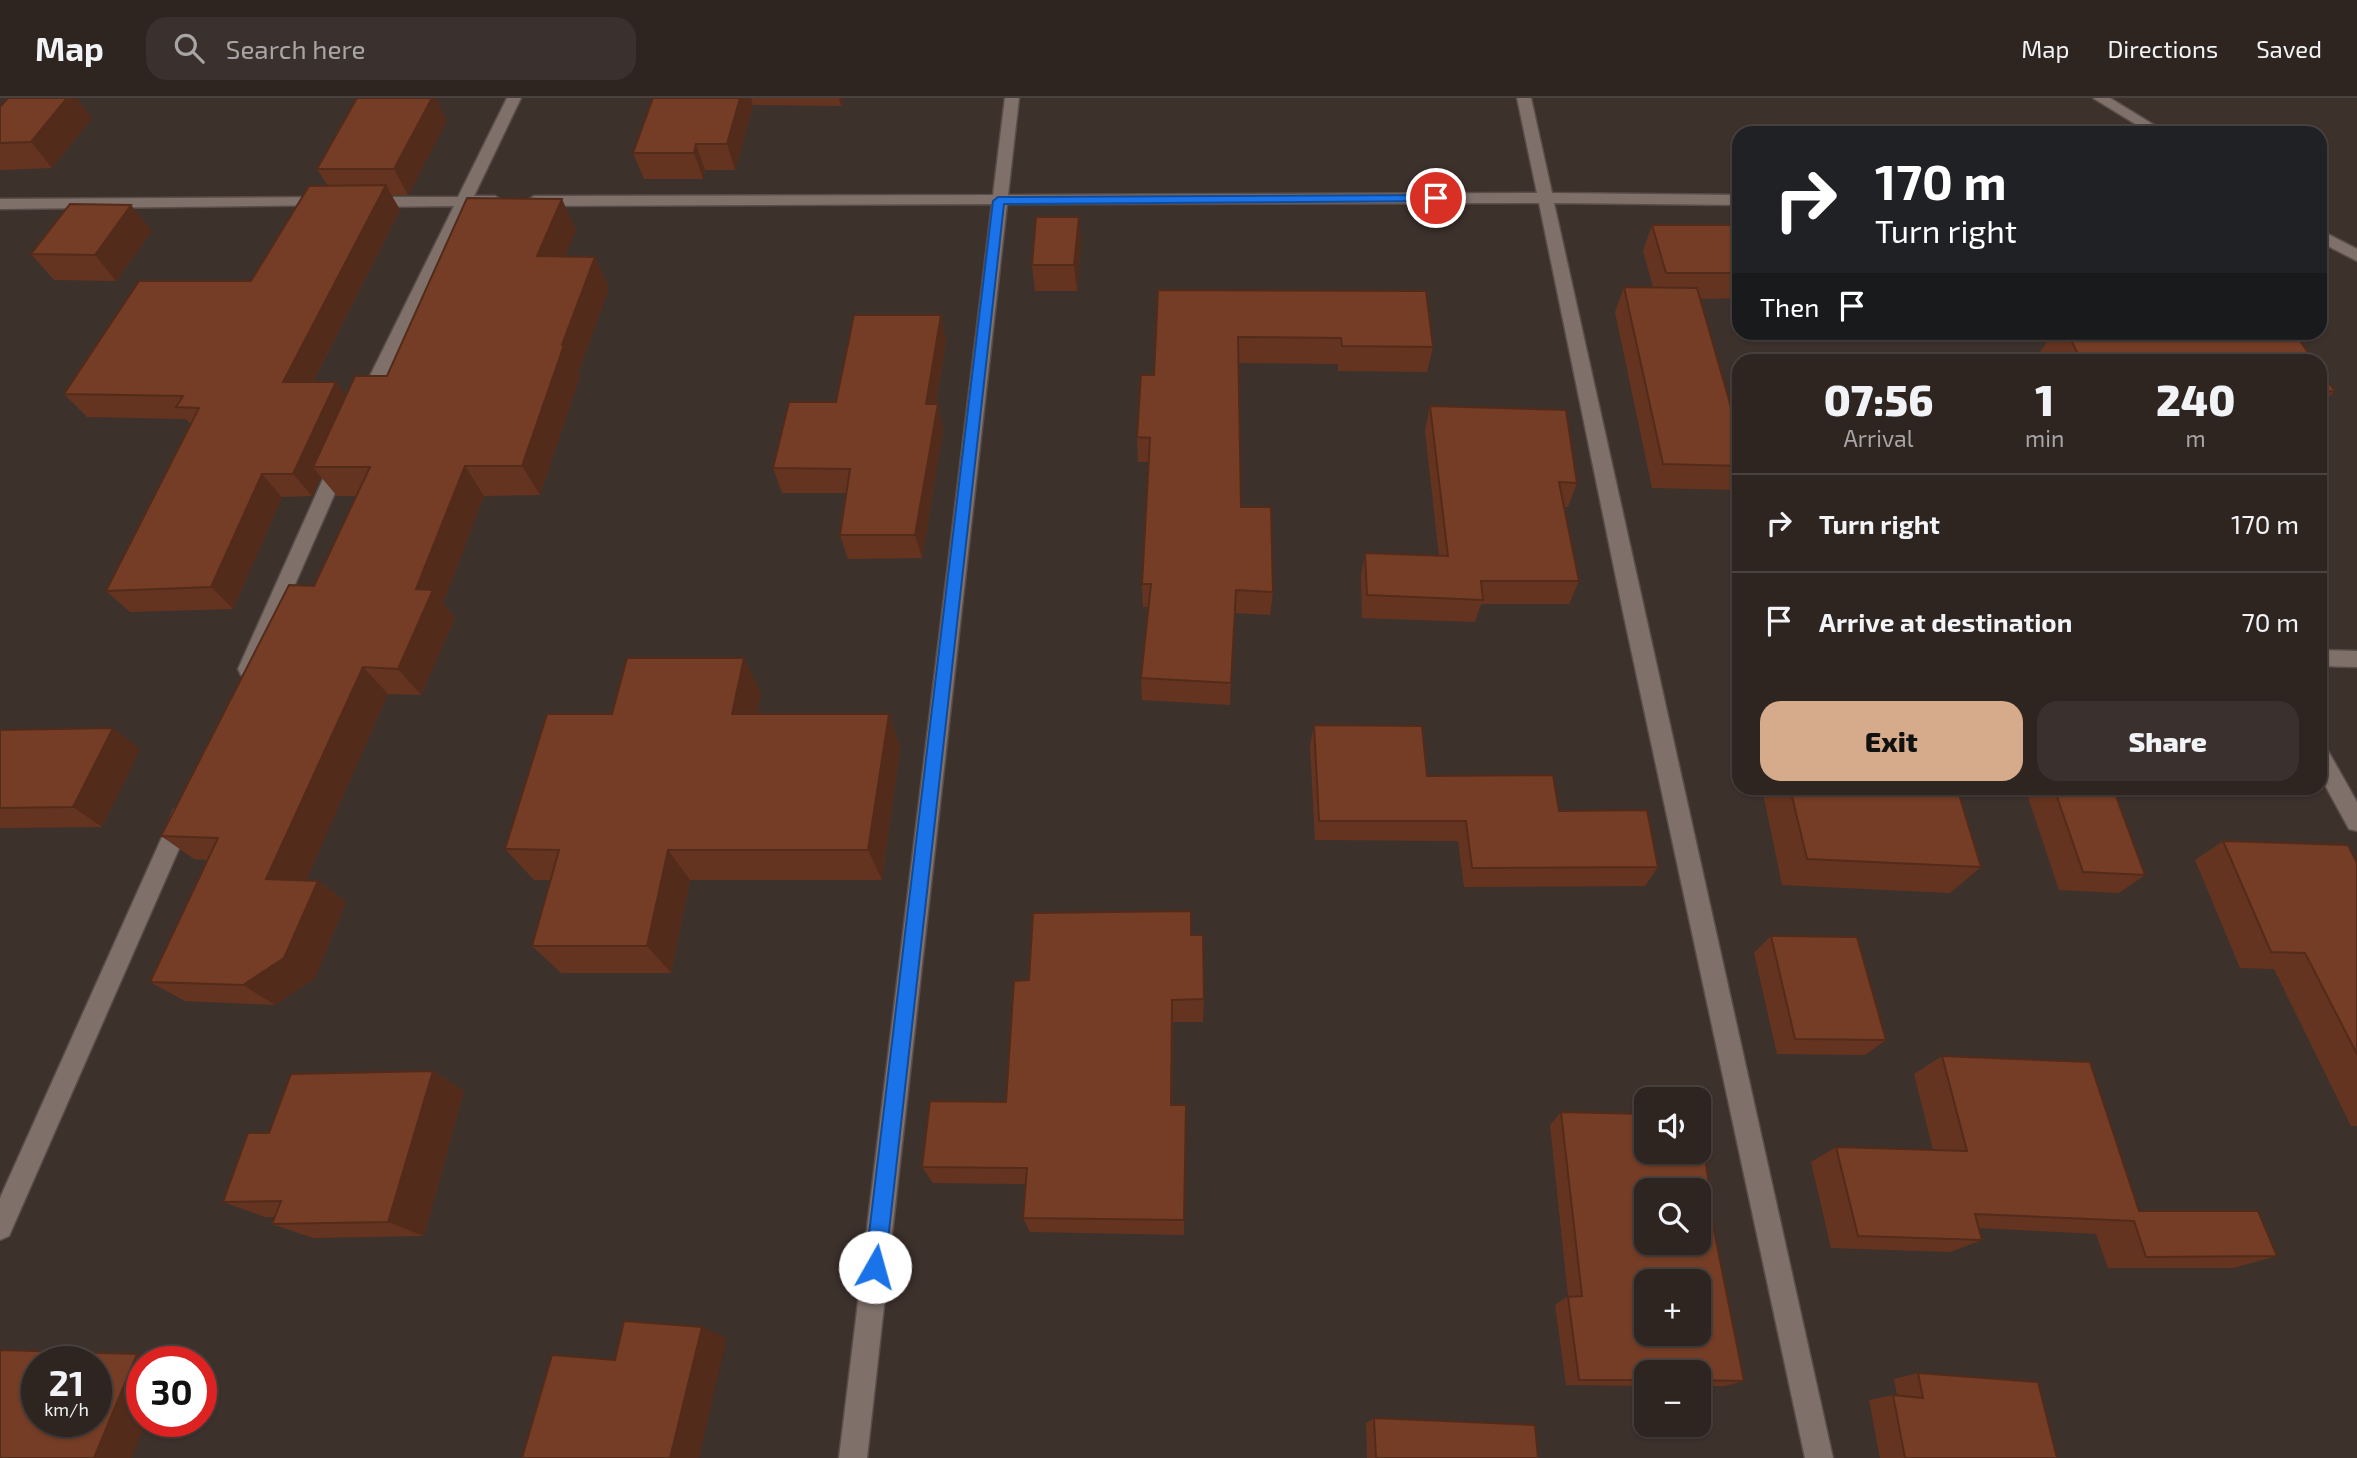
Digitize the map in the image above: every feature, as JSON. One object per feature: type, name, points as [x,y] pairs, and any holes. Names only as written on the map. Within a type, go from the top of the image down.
[{"type":"street","points":[[360,417],[514,98]]},
{"type":"street","points":[[853,1458],[1012,98]]},
{"type":"street","points":[[1524,98],[1633,612],[1819,1458]]},
{"type":"street","points":[[2100,98],[2148,126]]},
{"type":"street","points":[[0,204],[1546,198],[1732,200]]},
{"type":"street","points":[[2327,239],[2357,256]]},
{"type":"street","points":[[242,682],[349,442]]},
{"type":"street","points":[[2327,658],[2357,659]]},
{"type":"street","points":[[2327,768],[2357,822]]},
{"type":"street","points":[[0,1227],[191,796]]},
{"type":"building","points":[[8,98],[67,98],[31,142],[0,143],[0,107]]},
{"type":"building","points":[[357,98],[432,98],[394,169],[317,169]]},
{"type":"building","points":[[653,98],[740,98],[727,144],[696,144],[694,153],[633,153]]},
{"type":"building","points":[[386,185],[283,382],[336,382],[293,474],[262,474],[211,587],[106,591],[199,408],[176,407],[183,396],[64,394],[139,281],[251,281],[309,186]]},
{"type":"building","points":[[467,198],[562,199],[537,256],[595,257],[562,345],[522,466],[465,466],[416,589],[433,590],[398,669],[363,667],[266,879],[318,881],[284,958],[243,985],[150,982],[218,838],[161,836],[289,585],[314,586],[370,467],[313,467],[355,376],[387,376]]},
{"type":"building","points":[[70,204],[131,205],[95,255],[31,254]]},
{"type":"building","points":[[1036,217],[1079,217],[1074,265],[1032,265]]},
{"type":"building","points":[[1652,225],[1732,225],[1732,273],[1666,273]]},
{"type":"building","points":[[1624,287],[1697,288],[1732,407],[1732,466],[1663,464]]},
{"type":"building","points":[[1158,290],[1426,291],[1433,347],[1342,346],[1341,338],[1238,337],[1241,507],[1271,507],[1273,592],[1236,590],[1231,683],[1141,678],[1151,584],[1142,584],[1150,438],[1137,437],[1141,375],[1154,375]]},
{"type":"building","points":[[854,315],[941,315],[926,404],[938,404],[915,535],[840,535],[850,469],[773,468],[789,402],[836,402]]},
{"type":"building","points":[[2071,340],[2299,340],[2309,354],[2078,354]]},
{"type":"building","points":[[2327,380],[2335,391],[2327,392]]},
{"type":"building","points":[[1430,406],[1566,410],[1577,483],[1559,482],[1579,581],[1481,581],[1483,600],[1367,595],[1365,553],[1448,556]]},
{"type":"building","points":[[627,658],[744,658],[732,714],[889,714],[868,850],[668,850],[647,946],[532,946],[559,850],[505,849],[547,714],[612,714]]},
{"type":"building","points":[[1314,725],[1422,726],[1427,776],[1553,775],[1559,811],[1647,810],[1658,867],[1472,868],[1466,821],[1319,821]]},
{"type":"building","points":[[113,728],[73,807],[0,808],[0,730]]},
{"type":"building","points":[[1792,795],[1959,795],[1981,867],[1807,859]]},
{"type":"building","points":[[2056,795],[2116,795],[2145,875],[2083,872]]},
{"type":"building","points":[[2223,841],[2348,845],[2357,863],[2357,1054],[2305,953],[2271,952]]},
{"type":"building","points":[[1191,911],[1191,935],[1203,935],[1204,999],[1172,1000],[1171,1105],[1186,1105],[1184,1220],[1023,1218],[1027,1168],[922,1167],[930,1101],[1006,1102],[1014,981],[1029,980],[1033,913]]},
{"type":"building","points":[[1771,936],[1857,937],[1886,1040],[1795,1039]]},
{"type":"building","points":[[1942,1056],[2090,1062],[2139,1211],[2258,1211],[2277,1256],[2146,1257],[2134,1221],[1975,1214],[1982,1240],[1858,1236],[1836,1147],[1967,1151]]},
{"type":"building","points":[[433,1071],[388,1222],[272,1224],[281,1201],[223,1202],[248,1133],[269,1133],[291,1074]]},
{"type":"building","points":[[1561,1112],[1634,1114],[1634,1164],[1706,1164],[1708,1178],[1634,1178],[1634,1255],[1711,1255],[1711,1215],[1744,1381],[1711,1380],[1711,1360],[1634,1360],[1634,1380],[1579,1380],[1568,1297],[1582,1296]]},
{"type":"building","points":[[624,1321],[702,1327],[670,1458],[522,1458],[552,1355],[615,1360]]},
{"type":"building","points":[[0,1350],[21,1351],[21,1437],[103,1437],[94,1458],[0,1458]]},
{"type":"building","points":[[112,1353],[126,1354],[126,1381],[112,1414]]},
{"type":"building","points":[[1918,1373],[2038,1382],[2057,1458],[1905,1458],[1893,1395],[1923,1398]]},
{"type":"building","points":[[1374,1418],[1535,1425],[1538,1458],[1376,1458]]},
{"type":"route","points":[[875,1267],[998,201],[1436,198]]}]
